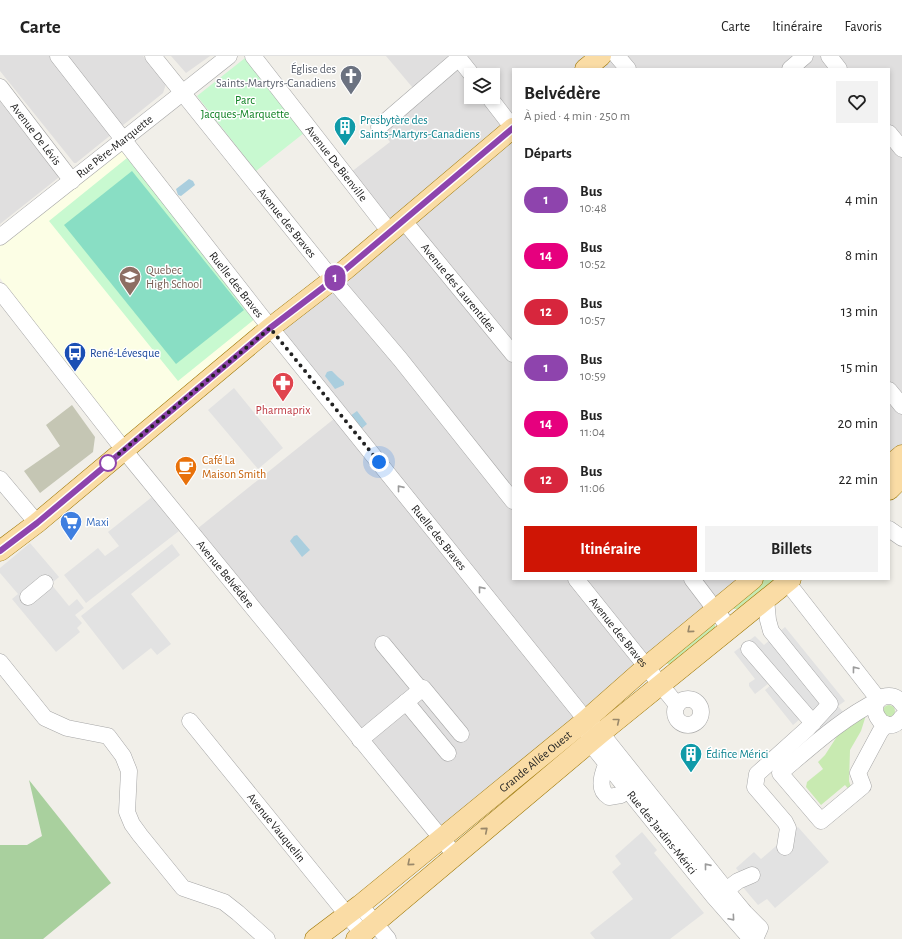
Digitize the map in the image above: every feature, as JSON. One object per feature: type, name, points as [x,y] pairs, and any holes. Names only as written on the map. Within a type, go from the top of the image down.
[{"type":"main road","points":[[586,68],[601,56]]},
{"type":"main road","points":[[0,551],[37,523],[270,328],[333,280],[512,129]]},
{"type":"main road","points":[[890,465],[902,455]]},
{"type":"main road","points":[[890,489],[902,477]]},
{"type":"main road","name":"Grande Allée Ouest","points":[[315,939],[353,910],[586,720],[646,667],[752,580]]},
{"type":"main road","name":"Grande Allée Ouest","points":[[364,932],[596,738],[789,581]]},
{"type":"street","name":"Ruelle des Braves","points":[[58,56],[270,328],[586,720]]},
{"type":"street","name":"Avenue des Braves","points":[[153,56],[333,280],[400,359],[512,500]]},
{"type":"street","name":"Rue Père-Marquette","points":[[0,237],[229,56]]},
{"type":"street","name":"Avenue De Bienville","points":[[253,56],[397,226]]},
{"type":"street","points":[[617,56],[627,68]]},
{"type":"street","points":[[791,68],[805,56]]},
{"type":"street","points":[[829,56],[838,68]]},
{"type":"street","points":[[379,127],[458,57],[467,68]]},
{"type":"street","name":"Avenue De Lévis","points":[[0,87],[72,181]]},
{"type":"street","points":[[494,104],[512,127]]},
{"type":"street","points":[[890,134],[902,149]]},
{"type":"street","name":"Avenue des Laurentides","points":[[397,226],[512,353]]},
{"type":"street","name":"Avenue Belvédère","points":[[0,291],[124,450],[455,855]]},
{"type":"street","points":[[890,391],[902,406]]},
{"type":"street","points":[[0,478],[37,523]]},
{"type":"street","points":[[890,530],[902,538]]},
{"type":"street","name":"Avenue des Braves","points":[[577,580],[646,667],[664,683],[681,703]]},
{"type":"street","points":[[693,580],[730,630]]},
{"type":"street","points":[[789,581],[879,700]]},
{"type":"street","points":[[28,597],[45,583]]},
{"type":"street","points":[[766,599],[768,620],[772,631],[830,704],[813,723],[757,774],[755,787],[788,828],[785,847]]},
{"type":"street","points":[[383,644],[421,690],[423,688],[461,734]]},
{"type":"street","points":[[750,649],[813,723]]},
{"type":"street","points":[[0,662],[45,718],[67,728],[108,736],[123,756],[129,771],[127,812],[132,824],[140,835],[183,888],[224,902],[266,939]]},
{"type":"street","points":[[360,740],[421,690]]},
{"type":"street","points":[[886,724],[880,732],[858,773],[863,786],[821,821],[780,773],[846,719],[864,707],[883,697],[892,696],[897,698],[902,704]]},
{"type":"street","points":[[879,700],[875,708],[876,716],[882,723],[895,724],[902,717]]},
{"type":"street","points":[[406,702],[448,753]]},
{"type":"street","name":"Rue des Jardins-Mérici","points":[[586,720],[607,763],[633,785]]},
{"type":"street","name":"Avenue Vauquelin","points":[[190,722],[353,910],[364,932],[388,939]]},
{"type":"street","name":"Rue des Jardins-Mérici","points":[[596,738],[721,894],[745,913],[755,935]]},
{"type":"street","points":[[607,763],[601,779],[604,795],[609,797],[621,795],[633,785]]},
{"type":"street","points":[[721,894],[738,881],[752,875]]},
{"type":"shaded area","points":[[0,56],[143,56],[166,84],[163,93],[76,163],[74,163],[0,71]]},
{"type":"shaded area","points":[[171,56],[210,56],[186,73]]},
{"type":"shaded area","points":[[386,56],[902,56],[902,453],[890,461],[890,68],[512,68],[512,580],[752,580],[440,838],[192,533],[340,414],[270,328],[390,232],[346,176],[390,142],[379,127],[418,94]]},
{"type":"shaded area","points":[[0,101],[58,176],[58,178],[0,224]]},
{"type":"shaded area","name":"Quebec High School","points":[[123,139],[270,328],[124,450],[97,415],[0,278],[0,246]]},
{"type":"shaded area","points":[[234,388],[283,448],[258,469],[208,410]]},
{"type":"shaded area","points":[[72,405],[95,437],[93,452],[40,493],[24,471],[60,446],[46,425]]},
{"type":"shaded area","points":[[152,497],[179,531],[86,603],[64,575],[98,548],[105,556],[119,546],[108,532]]},
{"type":"shaded area","points":[[30,543],[59,577],[51,584],[69,606],[77,599],[84,608],[75,615],[82,623],[77,628],[80,632],[56,652],[12,599],[18,594],[0,573],[0,568]]},
{"type":"shaded area","points":[[172,544],[180,555],[131,594],[171,644],[157,655],[151,648],[123,670],[81,616]]},
{"type":"shaded area","points":[[785,627],[845,701],[838,706],[843,712],[815,735],[800,719],[793,725],[765,690],[771,685],[769,683],[755,694],[749,686],[749,683],[755,679],[734,652],[755,636],[764,645]]},
{"type":"shaded area","points":[[798,827],[829,862],[775,908],[767,899],[758,905],[736,879],[741,875],[736,868],[754,852],[761,859]]},
{"type":"shaded area","points":[[642,832],[657,850],[654,853],[704,913],[670,939],[595,939],[590,933],[633,899],[612,872],[621,864],[615,856]]},
{"type":"green space","name":"Parc Jacques-Marquette","points":[[245,58],[304,133],[256,171],[197,96]]},
{"type":"green space","points":[[127,158],[256,318],[178,381],[49,221]]},
{"type":"green space","points":[[132,171],[244,310],[176,364],[64,225]]},
{"type":"green space","points":[[757,580],[775,580],[738,609],[734,609],[732,606]]},
{"type":"green space","points":[[712,622],[715,625],[715,628],[671,665],[665,661]]},
{"type":"green space","points":[[887,705],[891,705],[895,711],[891,717],[887,717],[883,713],[883,709]]},
{"type":"green space","points":[[867,712],[861,731],[850,750],[850,791],[845,785],[821,805],[806,787],[807,782],[823,769],[818,762],[825,755],[845,724]]},
{"type":"green space","points":[[29,780],[111,883],[43,939],[0,939],[0,845],[27,845],[42,836]]},
{"type":"water","points":[[189,179],[193,181],[195,185],[181,196],[178,195],[176,189]]},
{"type":"water","points":[[332,371],[344,382],[344,385],[335,389],[325,376],[327,372]]},
{"type":"water","points":[[357,411],[367,424],[361,429],[350,416]]},
{"type":"water","points":[[297,535],[310,550],[302,557],[290,541]]},
{"type":"bus line","name":"1","points":[[0,551],[37,523],[270,328],[333,280],[512,129]]},
{"type":"place","name":"Église des Saints-Martyrs-Canadiens","points":[[351,96]]},
{"type":"place","name":"Presbytère des Saints-Martyrs-Canadiens","points":[[345,146]]},
{"type":"place","name":"Quebec High School","points":[[130,296]]},
{"type":"place","name":"René-Lévesque","points":[[75,372]]},
{"type":"place","name":"Pharmaprix","points":[[283,402]]},
{"type":"place","name":"Café La Maison Smith","points":[[186,486]]},
{"type":"place","name":"Maxi","points":[[71,542]]},
{"type":"place","name":"Édifice Mérici","points":[[691,774]]},
{"type":"route","points":[[108,463],[270,328],[379,462]]}]
